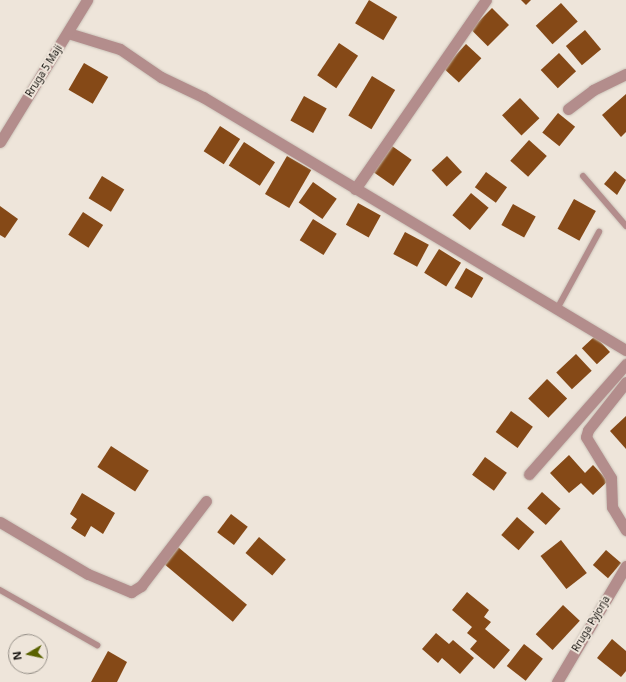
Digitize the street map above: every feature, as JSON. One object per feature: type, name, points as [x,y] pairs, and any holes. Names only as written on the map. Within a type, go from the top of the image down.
[{"type":"street","name":"Rruga 5 Maji","points":[[0,142],[87,0]]},
{"type":"street","points":[[355,189],[486,0]]},
{"type":"street","points":[[68,33],[120,49],[161,77],[203,97],[626,350]]},
{"type":"street","points":[[568,109],[593,90],[626,74]]},
{"type":"street","points":[[529,474],[626,364]]},
{"type":"street","points":[[626,382],[588,430],[586,437],[611,478],[612,507],[626,530]]},
{"type":"street","points":[[0,522],[88,574],[131,592],[141,586],[206,501]]},
{"type":"street","name":"Rruga Pyjorja","points":[[557,682],[626,566]]},
{"type":"lane","points":[[583,176],[626,226]]},
{"type":"lane","points":[[557,309],[599,232]]},
{"type":"lane","points":[[0,590],[97,645]]},
{"type":"building","points":[[369,0],[397,17],[383,40],[355,23]]},
{"type":"building","points":[[521,0],[531,0],[526,5]]},
{"type":"building","points":[[561,3],[578,22],[552,44],[536,26]]},
{"type":"building","points":[[492,8],[509,25],[488,46],[471,29]]},
{"type":"building","points":[[585,30],[601,49],[582,65],[566,46]]},
{"type":"building","points":[[339,43],[358,56],[336,88],[317,75]]},
{"type":"building","points":[[466,44],[481,58],[459,82],[443,68]]},
{"type":"building","points":[[559,53],[576,71],[558,88],[541,70]]},
{"type":"building","points":[[84,63],[108,77],[93,104],[68,90]]},
{"type":"building","points":[[372,76],[395,90],[371,129],[348,115]]},
{"type":"building","points":[[626,94],[626,132],[621,137],[602,115]]},
{"type":"building","points":[[304,96],[327,109],[313,133],[290,120]]},
{"type":"building","points":[[520,98],[539,118],[521,136],[502,115]]},
{"type":"building","points":[[558,113],[575,127],[559,146],[542,132]]},
{"type":"building","points":[[220,126],[240,139],[224,164],[204,151]]},
{"type":"building","points":[[529,140],[547,156],[528,177],[510,161]]},
{"type":"building","points":[[244,142],[275,162],[260,186],[229,165]]},
{"type":"building","points":[[392,146],[412,160],[393,186],[374,172]]},
{"type":"building","points":[[287,156],[311,170],[289,208],[265,194]]},
{"type":"building","points":[[447,156],[462,172],[447,186],[432,170]]},
{"type":"building","points":[[615,171],[626,180],[617,195],[604,184]]},
{"type":"building","points":[[486,172],[507,187],[496,203],[475,187]]},
{"type":"building","points":[[102,176],[124,189],[111,212],[89,198]]},
{"type":"building","points":[[313,182],[337,199],[322,219],[299,202]]},
{"type":"building","points":[[471,193],[489,208],[470,230],[452,215]]},
{"type":"building","points":[[574,199],[596,211],[579,241],[558,229]]},
{"type":"building","points":[[358,203],[381,216],[369,237],[346,225]]},
{"type":"building","points":[[513,204],[536,217],[524,238],[501,225]]},
{"type":"building","points":[[0,206],[18,219],[5,238],[0,235]]},
{"type":"building","points":[[83,212],[103,225],[88,248],[68,235]]},
{"type":"building","points":[[313,219],[337,234],[323,255],[300,240]]},
{"type":"building","points":[[405,232],[429,245],[417,267],[393,254]]},
{"type":"building","points":[[439,249],[461,263],[446,287],[424,273]]},
{"type":"building","points":[[466,268],[483,278],[472,298],[454,288]]},
{"type":"building","points":[[595,336],[610,352],[597,364],[582,348]]},
{"type":"building","points":[[576,354],[592,371],[572,389],[556,372]]},
{"type":"building","points":[[547,379],[567,398],[548,418],[528,398]]},
{"type":"building","points":[[511,411],[533,427],[518,448],[496,432]]},
{"type":"building","points":[[626,416],[626,449],[610,431]]},
{"type":"building","points":[[111,446],[149,471],[135,491],[97,467]]},
{"type":"building","points":[[569,455],[585,473],[593,465],[608,481],[593,495],[581,483],[569,493],[550,473]]},
{"type":"building","points":[[485,457],[507,473],[494,491],[472,475]]},
{"type":"building","points":[[542,492],[561,509],[546,525],[527,508]]},
{"type":"building","points":[[82,493],[115,513],[103,534],[91,526],[85,537],[71,528],[77,519],[70,514]]},
{"type":"building","points":[[231,514],[248,527],[234,545],[217,532]]},
{"type":"building","points":[[517,517],[534,532],[519,550],[501,535]]},
{"type":"building","points":[[259,537],[286,559],[272,576],[246,553]]},
{"type":"building","points":[[561,540],[587,573],[566,589],[541,556]]},
{"type":"building","points":[[178,547],[247,605],[233,622],[164,564]]},
{"type":"building","points":[[606,550],[621,563],[608,578],[593,565]]},
{"type":"building","points":[[467,592],[489,610],[484,617],[491,622],[485,629],[510,650],[494,669],[470,649],[477,641],[467,633],[472,627],[452,610]]},
{"type":"building","points":[[563,605],[580,621],[553,650],[536,634]]},
{"type":"building","points":[[436,633],[449,644],[453,640],[474,658],[460,674],[442,658],[438,663],[422,649]]},
{"type":"building","points":[[612,639],[626,651],[626,671],[621,677],[597,658]]},
{"type":"building","points":[[524,644],[543,659],[526,681],[507,666]]},
{"type":"building","points":[[108,651],[127,662],[117,682],[91,682]]}]
